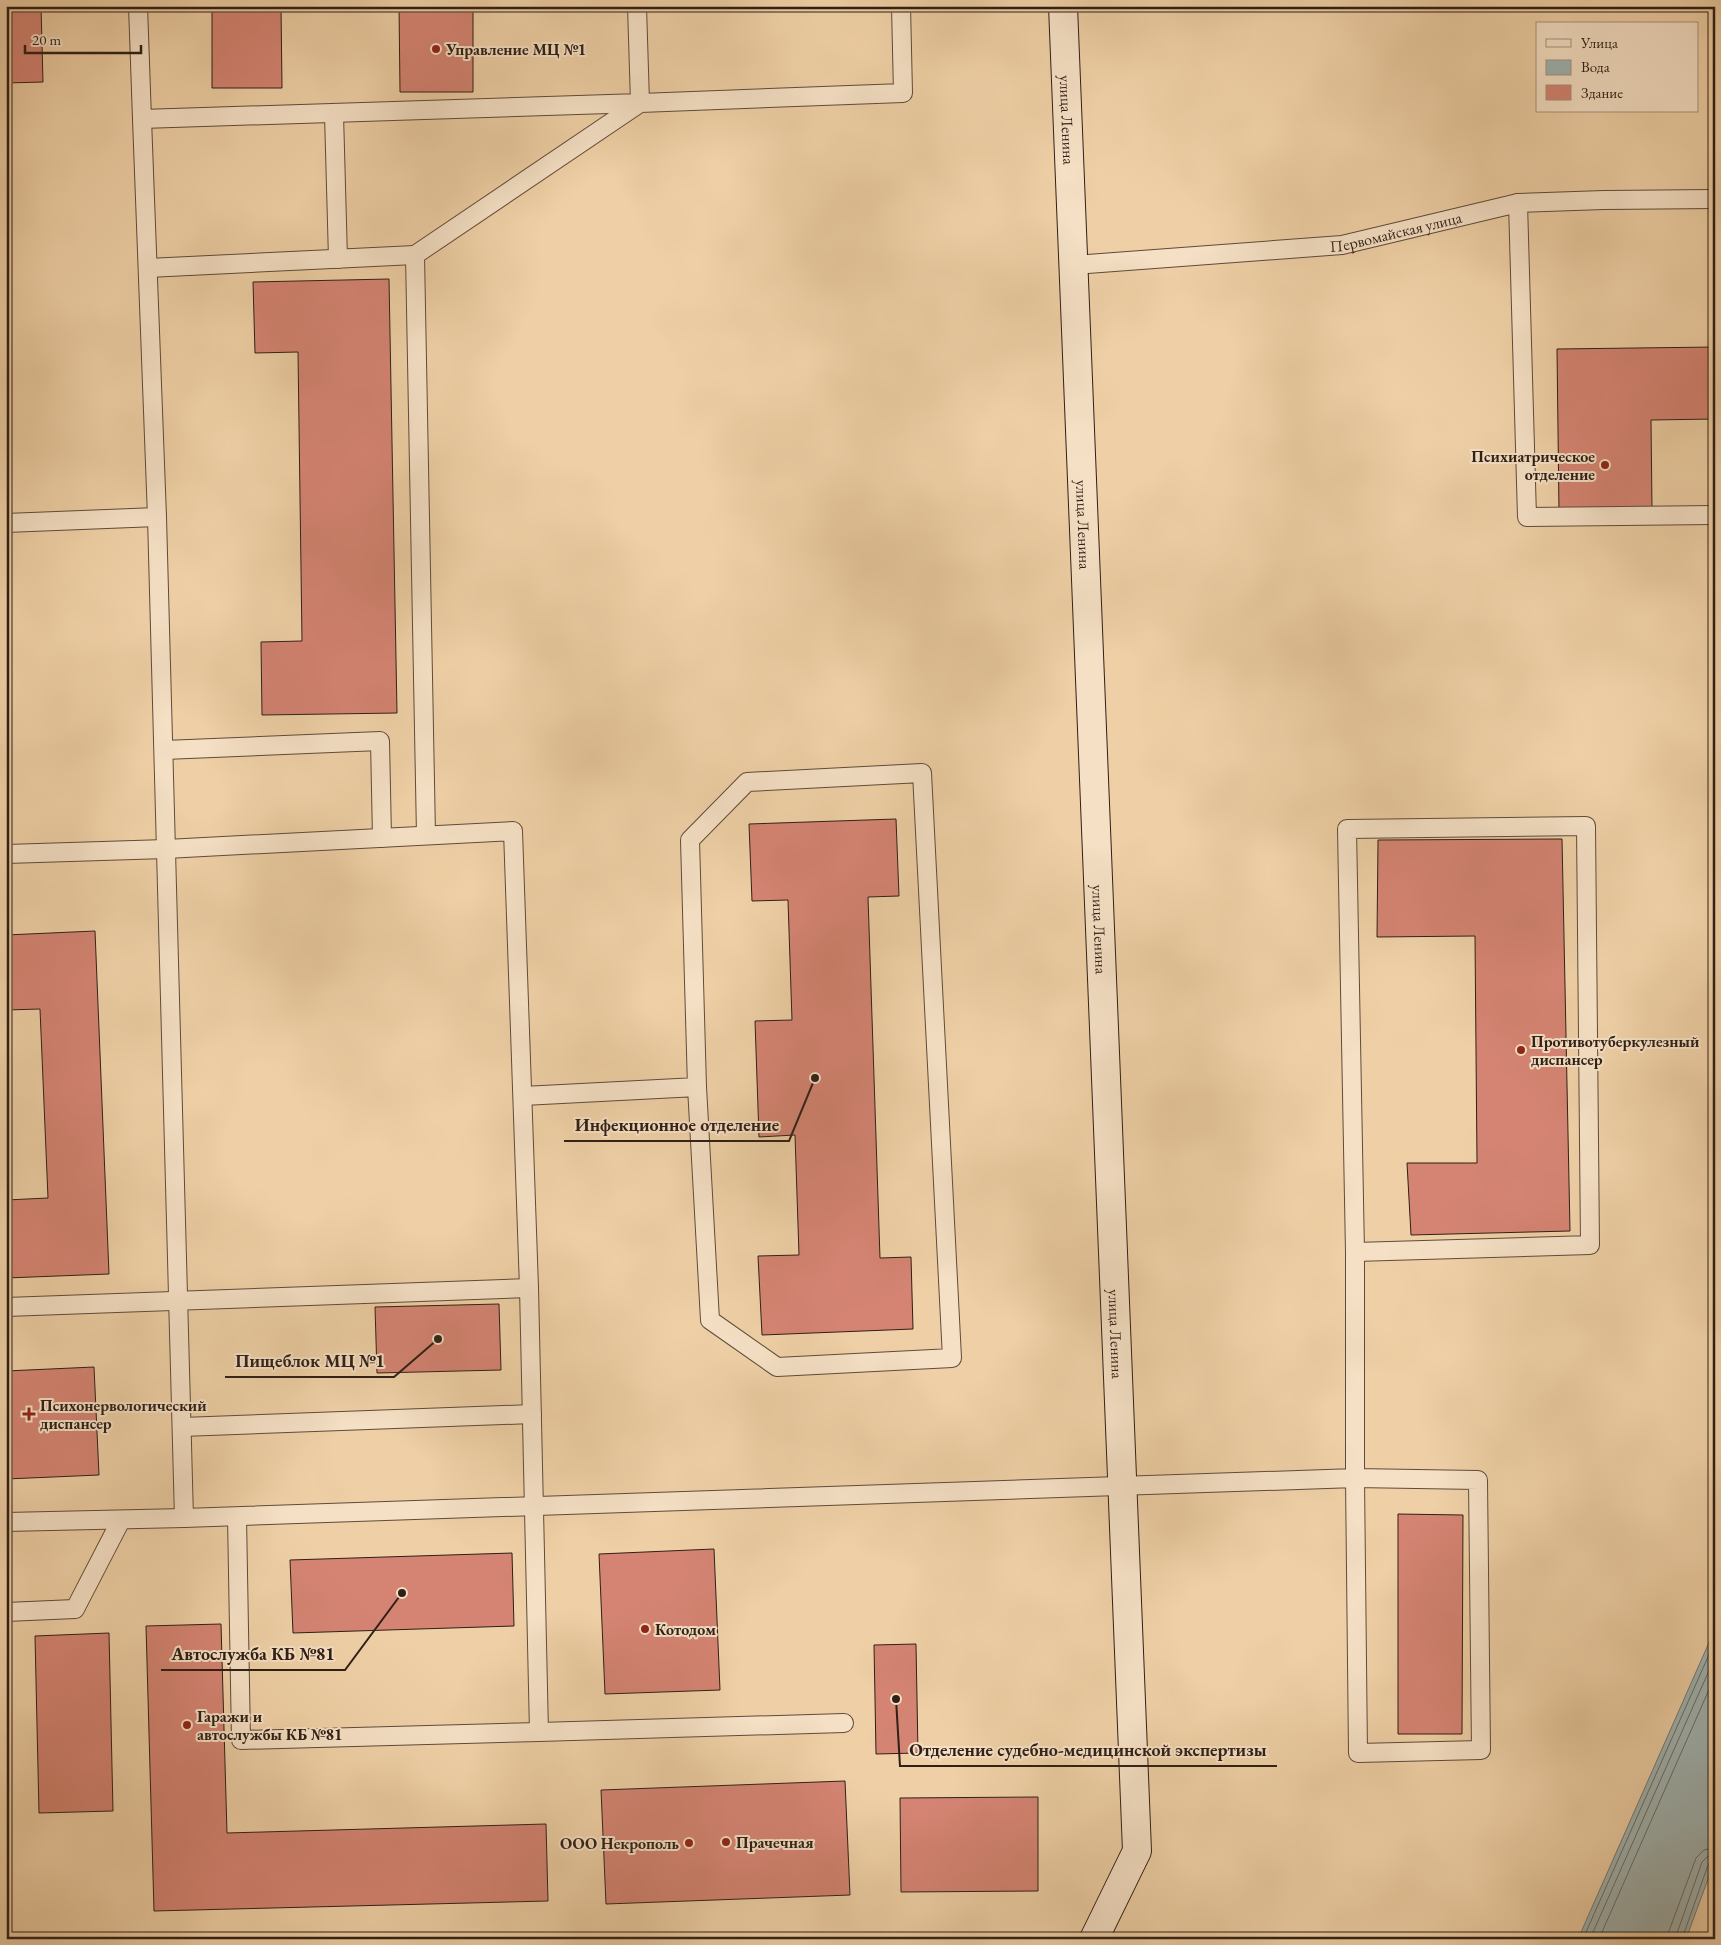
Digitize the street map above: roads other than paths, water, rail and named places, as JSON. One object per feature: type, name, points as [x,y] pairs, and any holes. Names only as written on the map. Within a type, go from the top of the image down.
[{"type":"street","name":"улица Ленина","points":[[1064,6],[1121,1488],[1137,1851],[1094,1939]]},
{"type":"lane","points":[[138,6],[157,517],[180,1302],[184,1518]]},
{"type":"lane","points":[[637,6],[640,102]]},
{"type":"lane","points":[[142,120],[903,93],[901,6]]},
{"type":"lane","points":[[148,268],[415,255],[640,102]]},
{"type":"lane","points":[[334,114],[338,259]]},
{"type":"lane","name":"Первомайская улица","points":[[1074,265],[1342,245],[1518,203],[1715,199]]},
{"type":"lane","points":[[1518,203],[1527,517],[1715,515]]},
{"type":"lane","points":[[415,255],[426,835]]},
{"type":"lane","points":[[6,523],[157,517]]},
{"type":"lane","points":[[164,750],[380,741],[382,838]]},
{"type":"lane","points":[[922,773],[952,1358],[777,1367],[710,1320],[697,1087],[690,840],[747,782],[922,773]]},
{"type":"lane","points":[[6,1522],[237,1517],[1121,1488],[1355,1478],[1478,1480],[1480,1750],[1358,1753],[1355,1478],[1355,1252],[1348,829],[1586,826],[1590,1245],[1355,1252]]},
{"type":"lane","points":[[6,854],[166,849],[513,831],[529,1288],[539,1732]]},
{"type":"lane","points":[[523,1096],[697,1087]]},
{"type":"lane","points":[[6,1307],[529,1288]]},
{"type":"lane","points":[[182,1427],[532,1414]]},
{"type":"lane","points":[[237,1517],[241,1740],[844,1723]]},
{"type":"lane","points":[[6,1612],[75,1609],[121,1520]]},
{"type":"water","points":[[1715,1629],[1715,1860],[1686,1939],[1578,1939]]},
{"type":"place","name":"Управление МЦ №1","points":[[436,49]]},
{"type":"place","name":"Психиатрическое отделение","points":[[1605,465]]},
{"type":"place","name":"Противотуберкулезный диспансер","points":[[1521,1050]]},
{"type":"place","name":"Инфекционное отделение","points":[[815,1078]]},
{"type":"place","name":"Пищеблок МЦ №1","points":[[438,1339]]},
{"type":"place","name":"Психонервологический диспансер","points":[[29,1414]]},
{"type":"place","name":"Автослужба КБ №81","points":[[402,1593]]},
{"type":"place","name":"Котодом","points":[[645,1629]]},
{"type":"place","name":"Отделение судебно-медицинской экспертизы","points":[[896,1699]]},
{"type":"place","name":"Гаражи и автослужбы КБ №81","points":[[187,1725]]},
{"type":"place","name":"Прачечная","points":[[726,1842]]},
{"type":"place","name":"ООО Некрополь","points":[[689,1843]]}]
